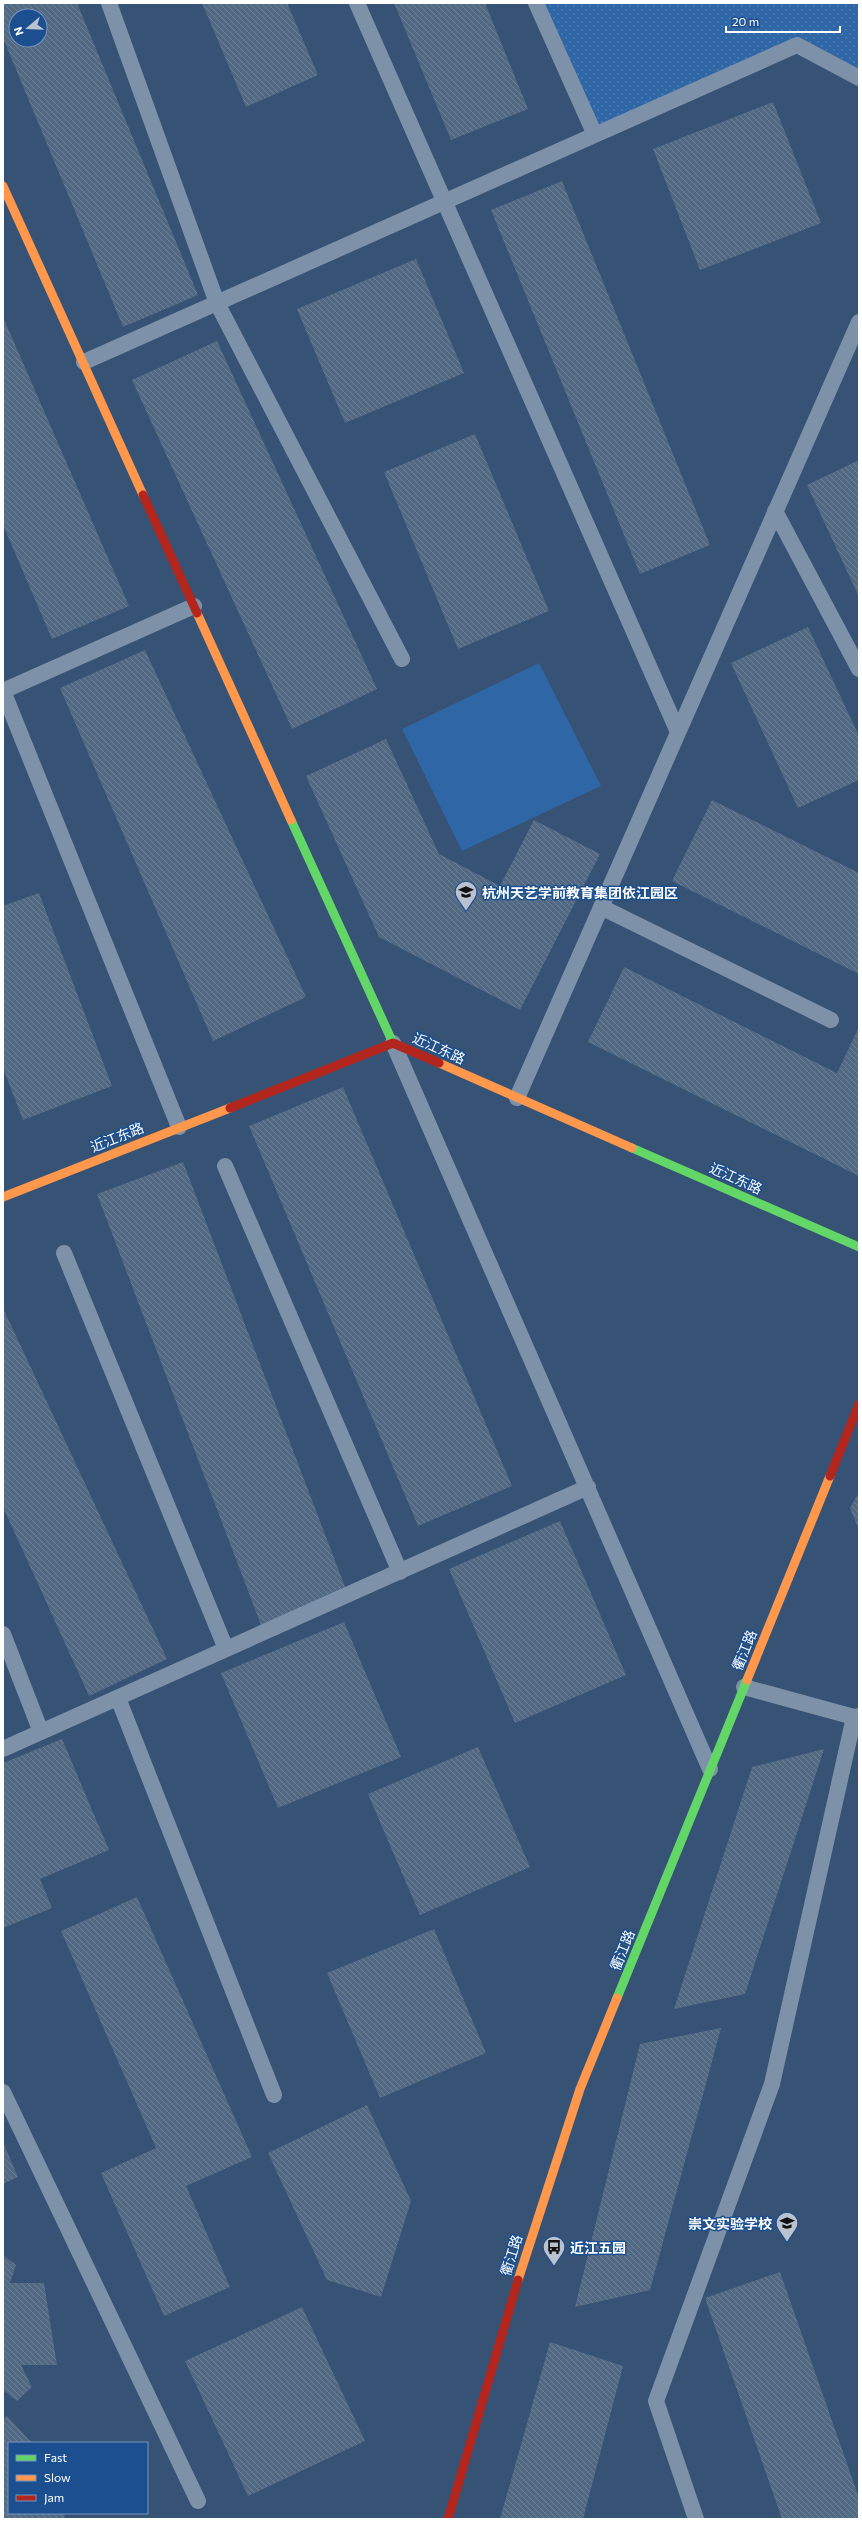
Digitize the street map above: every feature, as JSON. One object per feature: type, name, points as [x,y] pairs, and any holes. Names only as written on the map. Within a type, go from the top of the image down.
[{"type":"street","points":[[3,186],[392,1043]]},
{"type":"street","name":"近江东路","points":[[3,1197],[392,1043],[859,1247]]},
{"type":"street","name":"衢江路","points":[[448,2519],[526,2254],[580,2089],[859,1404]]},
{"type":"lane","points":[[109,3],[217,303],[402,659]]},
{"type":"lane","points":[[357,3],[678,732]]},
{"type":"lane","points":[[536,3],[595,135]]},
{"type":"lane","points":[[84,362],[797,45],[859,78]]},
{"type":"lane","points":[[517,1098],[859,322]]},
{"type":"lane","points":[[775,511],[859,669]]},
{"type":"lane","points":[[179,1127],[3,691],[194,606]]},
{"type":"lane","points":[[601,907],[831,1020]]},
{"type":"lane","points":[[392,1043],[588,1487],[710,1769]]},
{"type":"lane","points":[[225,1166],[400,1572]]},
{"type":"lane","points":[[64,1253],[226,1649]]},
{"type":"lane","points":[[3,1749],[588,1487]]},
{"type":"lane","points":[[3,1634],[41,1732]]},
{"type":"lane","points":[[696,2519],[656,2401],[772,2084],[857,1717],[744,1687]]},
{"type":"lane","points":[[118,1698],[274,2095]]},
{"type":"lane","points":[[3,2092],[198,2501]]},
{"type":"shaded area","points":[[536,3],[859,3],[859,78],[797,45],[595,135]]},
{"type":"shaded area","points":[[539,663],[601,786],[462,851],[402,729]]},
{"type":"building","points":[[3,3],[77,3],[198,295],[123,327],[3,38]]},
{"type":"building","points":[[202,3],[287,3],[318,75],[246,107]]},
{"type":"building","points":[[394,3],[485,3],[528,109],[451,140]]},
{"type":"building","points":[[773,102],[821,223],[700,270],[653,149]]},
{"type":"building","points":[[562,181],[710,545],[640,574],[491,210]]},
{"type":"building","points":[[416,259],[464,373],[345,423],[297,309]]},
{"type":"building","points":[[3,317],[129,606],[52,639],[3,525]]},
{"type":"building","points":[[217,341],[377,689],[292,729],[132,380]]},
{"type":"building","points":[[475,434],[549,611],[458,649],[384,472]]},
{"type":"building","points":[[859,460],[859,597],[807,485]]},
{"type":"building","points":[[808,627],[859,736],[859,780],[798,808],[731,663]]},
{"type":"building","points":[[145,650],[306,997],[213,1041],[60,688]]},
{"type":"building","points":[[386,739],[439,854],[500,886],[534,820],[600,854],[520,1010],[379,937],[306,776]]},
{"type":"building","points":[[712,800],[859,873],[859,974],[672,881]]},
{"type":"building","points":[[39,893],[112,1086],[23,1120],[3,1068],[3,906]]},
{"type":"building","points":[[624,967],[837,1073],[859,1027],[859,1176],[588,1042]]},
{"type":"building","points":[[343,1087],[512,1486],[418,1526],[249,1126]]},
{"type":"building","points":[[183,1162],[347,1592],[261,1625],[97,1194]]},
{"type":"building","points":[[3,1308],[167,1659],[89,1696],[3,1507]]},
{"type":"building","points":[[859,1492],[859,1530],[850,1508]]},
{"type":"building","points":[[560,1521],[626,1675],[515,1723],[449,1569]]},
{"type":"building","points":[[344,1622],[401,1757],[278,1808],[221,1673]]},
{"type":"building","points":[[62,1739],[109,1850],[40,1879],[52,1908],[3,1928],[3,1763]]},
{"type":"building","points":[[478,1747],[530,1867],[420,1915],[368,1794]]},
{"type":"building","points":[[824,1749],[745,1994],[674,2009],[752,1767]]},
{"type":"building","points":[[137,1897],[252,2157],[186,2186],[230,2287],[164,2316],[101,2173],[156,2148],[61,1931]]},
{"type":"building","points":[[434,1929],[486,2053],[380,2098],[327,1973]]},
{"type":"building","points":[[721,2028],[650,2290],[575,2307],[640,2044]]},
{"type":"building","points":[[367,2105],[411,2201],[381,2297],[327,2280],[268,2153]]},
{"type":"building","points":[[3,2142],[18,2177],[3,2184]]},
{"type":"building","points":[[3,2255],[16,2265],[10,2283],[44,2283],[57,2365],[21,2365],[32,2387],[17,2401],[3,2390]]},
{"type":"building","points":[[780,2272],[859,2498],[859,2519],[782,2519],[705,2298]]},
{"type":"building","points":[[302,2307],[365,2441],[248,2496],[185,2361]]},
{"type":"building","points":[[550,2342],[623,2366],[583,2519],[500,2519]]},
{"type":"building","points":[[7,2416],[31,2442],[8,2442],[8,2514],[65,2514],[64,2519],[3,2519],[3,2420]]},
{"type":"traffic: fast","points":[[291,820],[393,1043]]},
{"type":"traffic: fast","points":[[632,1148],[859,1247]]},
{"type":"traffic: fast","points":[[617,1998],[747,1680]]},
{"type":"traffic: slow","points":[[3,186],[143,495]]},
{"type":"traffic: slow","points":[[197,613],[291,820]]},
{"type":"traffic: slow","points":[[439,1063],[632,1148]]},
{"type":"traffic: slow","points":[[3,1197],[230,1108]]},
{"type":"traffic: slow","points":[[747,1680],[830,1476]]},
{"type":"traffic: slow","points":[[518,2280],[580,2089],[617,1998]]},
{"type":"traffic: jam","points":[[143,495],[197,613]]},
{"type":"traffic: jam","points":[[230,1108],[393,1043],[439,1063]]},
{"type":"traffic: jam","points":[[830,1476],[859,1404]]},
{"type":"traffic: jam","points":[[448,2519],[518,2280]]},
{"type":"place","name":"杭州天艺学前教育集团依江园区","points":[[466,912]]},
{"type":"place","name":"崇文实验学校","points":[[787,2242]]},
{"type":"place","name":"近江五园","points":[[554,2266]]}]
